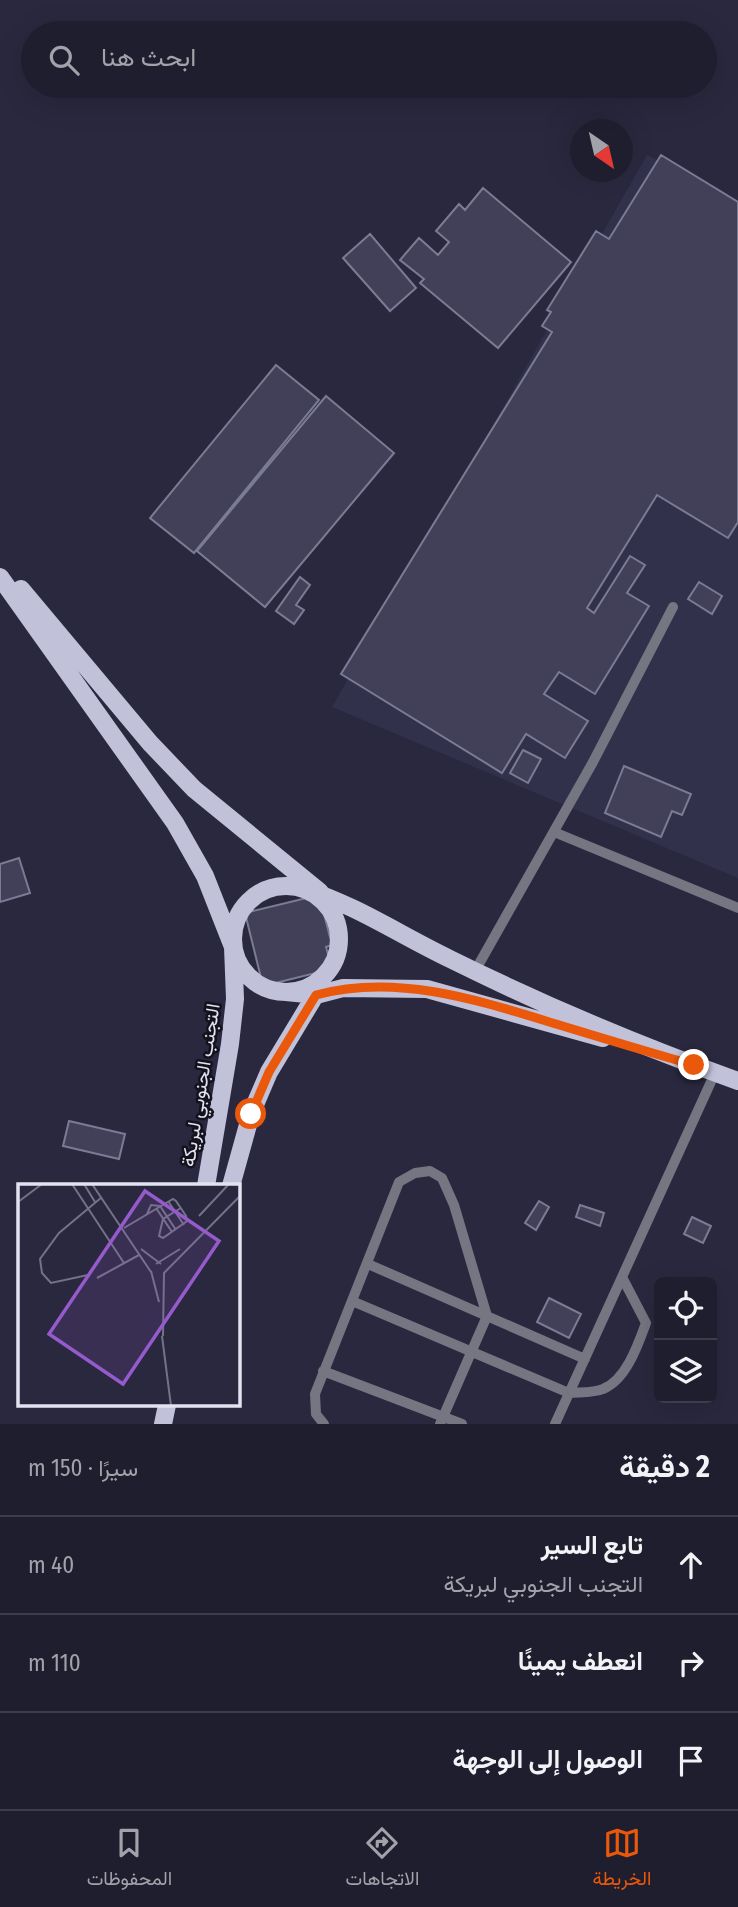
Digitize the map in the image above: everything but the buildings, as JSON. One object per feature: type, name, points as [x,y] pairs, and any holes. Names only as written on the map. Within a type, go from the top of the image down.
[{"type":"main road","points":[[0,565],[150,743],[194,789],[326,900],[337,922],[340,938],[337,955],[269,1072],[251,1114],[232,1184]]},
{"type":"main road","points":[[0,578],[175,823],[205,876],[239,965],[251,979],[267,989],[316,995],[343,988],[427,989],[516,1012],[694,1065]]},
{"type":"main road","points":[[233,947],[233,929],[240,911],[253,897],[268,888],[285,885],[302,888],[326,900],[349,904],[475,971],[694,1065],[738,1081]]},
{"type":"main road","name":"التجنب الجنوبي لبريكة","points":[[206,1184],[230,1044],[234,999],[233,947]]},
{"type":"main road","points":[[285,992],[310,986],[329,970]]},
{"type":"lane","points":[[475,971],[554,832],[673,607]]},
{"type":"lane","points":[[554,832],[738,908]]},
{"type":"lane","points":[[555,1424],[715,1073]]},
{"type":"lane","points":[[324,1424],[316,1415],[315,1394],[399,1182],[415,1173],[430,1171],[442,1178],[454,1205],[487,1316],[442,1420]]},
{"type":"lane","points":[[368,1264],[585,1359]]},
{"type":"lane","points":[[352,1301],[569,1393],[602,1390],[614,1383],[636,1350],[646,1324],[622,1277]]},
{"type":"lane","points":[[323,1371],[442,1420],[462,1424]]},
{"type":"shaded area","points":[[647,155],[738,201],[738,878],[332,707]]},
{"type":"route","points":[[251,1114],[269,1072],[316,995],[343,988],[427,989],[516,1012],[694,1065]]}]
